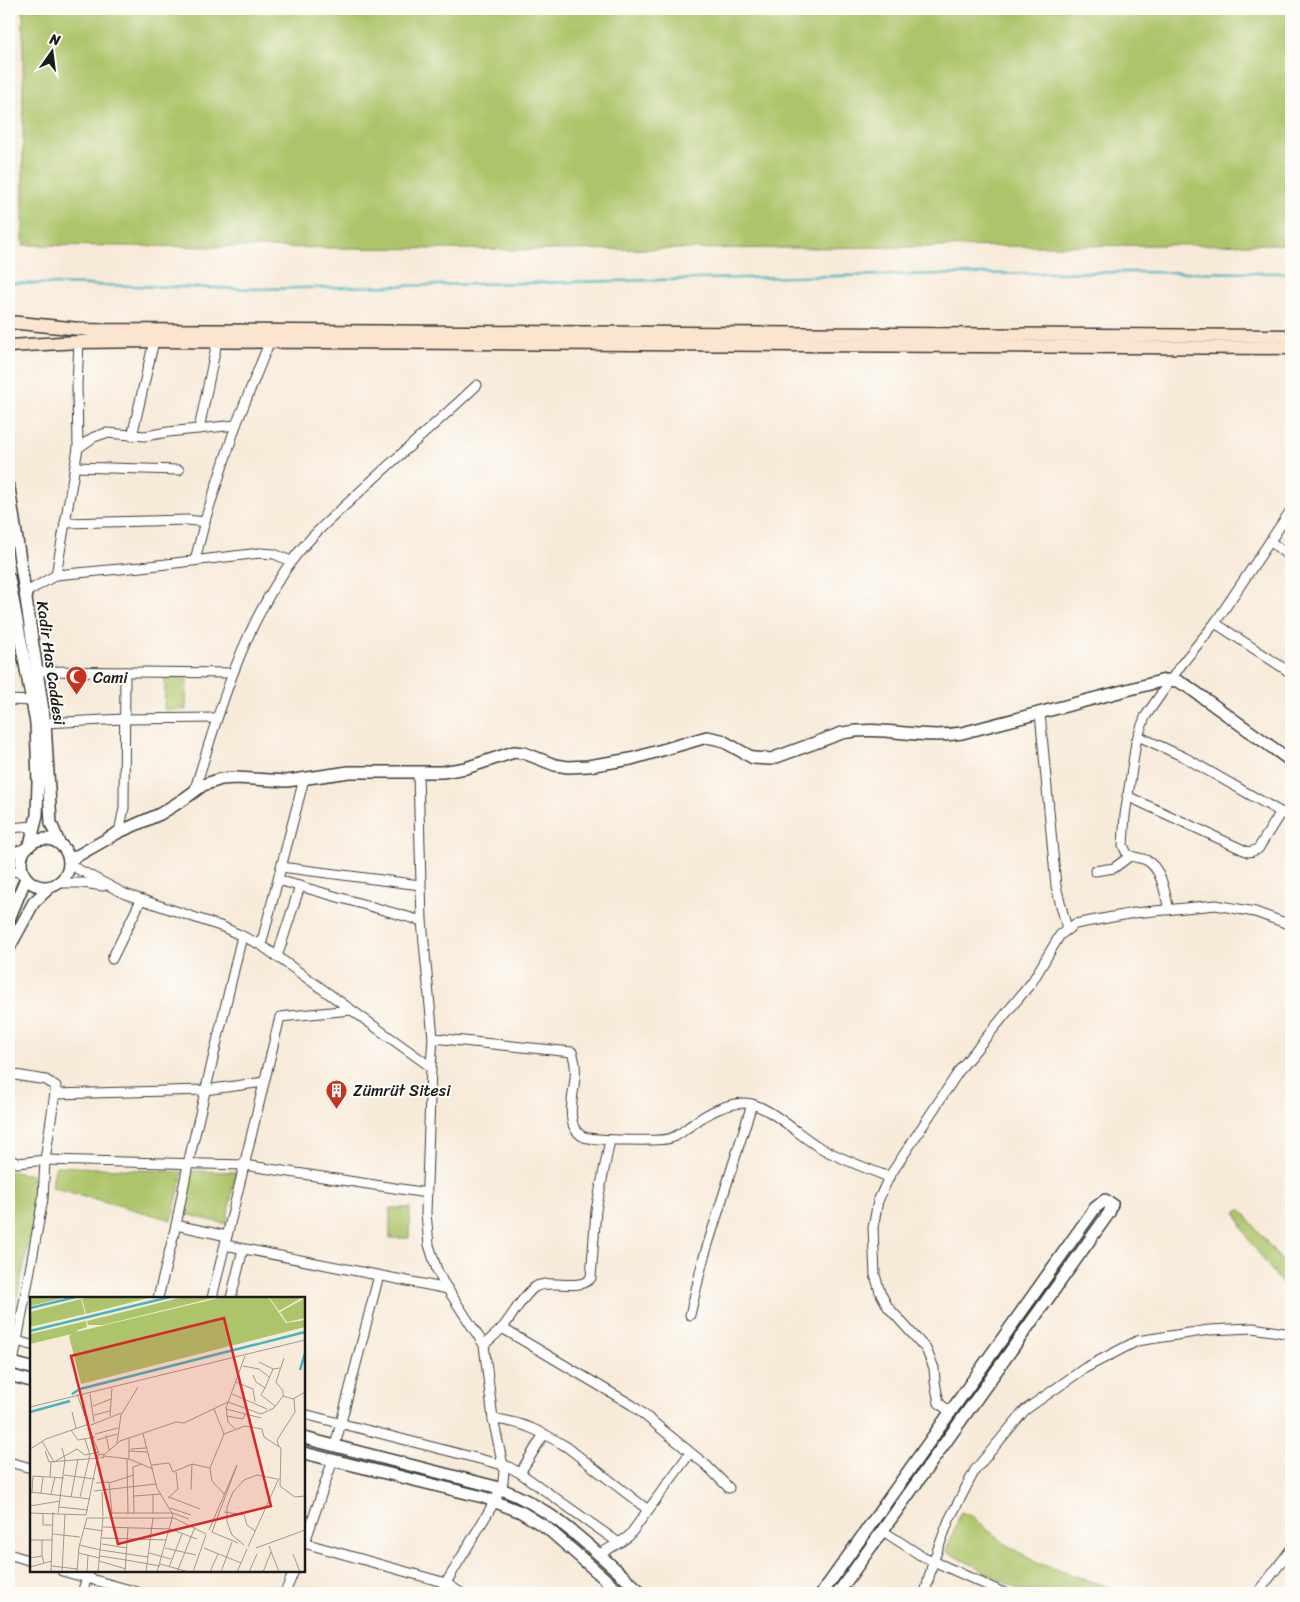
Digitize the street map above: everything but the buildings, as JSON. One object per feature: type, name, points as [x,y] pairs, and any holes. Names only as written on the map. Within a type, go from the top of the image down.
[{"type":"main road","points":[[9,322],[100,330],[1291,336]]},
{"type":"main road","points":[[9,346],[79,342],[154,341],[1291,348]]},
{"type":"street","points":[[132,436],[154,341]]},
{"type":"street","points":[[56,575],[78,448],[77,384],[79,342]]},
{"type":"street","points":[[199,429],[217,342]]},
{"type":"street","points":[[195,560],[236,424],[269,343]]},
{"type":"street","points":[[194,792],[233,673],[269,596],[291,561],[313,535],[477,385]]},
{"type":"street","points":[[78,448],[100,434],[113,433],[145,436],[236,424]]},
{"type":"street","points":[[75,468],[179,470]]},
{"type":"street","name":"Kadir Has Caddesi","points":[[9,488],[45,723],[51,823],[59,843]]},
{"type":"street","points":[[1169,910],[1161,881],[1155,868],[1147,861],[1130,856],[1125,852],[1123,845],[1127,796],[1138,736],[1145,717],[1181,665],[1214,623],[1291,510]]},
{"type":"street","points":[[65,523],[187,520],[205,522]]},
{"type":"street","points":[[1270,541],[1291,558]]},
{"type":"street","points":[[25,593],[56,575],[265,552],[291,561]]},
{"type":"street","name":"Kadir Has Caddesi","points":[[9,583],[36,723],[37,815],[28,847]]},
{"type":"street","points":[[1214,623],[1291,674]]},
{"type":"street","points":[[36,671],[233,673]]},
{"type":"street","points":[[119,832],[124,808],[125,672]]},
{"type":"street","points":[[70,863],[119,832],[160,814],[209,783],[228,778],[272,781],[349,772],[454,770],[514,752],[524,753],[555,765],[568,767],[595,765],[631,759],[707,737],[721,740],[753,758],[771,759],[852,731],[875,730],[923,736],[962,734],[1165,680],[1171,680],[1187,686],[1291,761]]},
{"type":"street","points":[[9,700],[33,701]]},
{"type":"street","points":[[1040,713],[1056,886],[1067,929]]},
{"type":"street","points":[[45,723],[124,719],[217,718]]},
{"type":"street","points":[[1138,736],[1184,757],[1291,818]]},
{"type":"street","points":[[418,772],[422,921],[433,1038],[430,1067],[426,1224],[429,1245],[437,1270],[484,1345],[493,1419],[504,1474],[495,1501],[440,1593]]},
{"type":"street","points":[[261,945],[304,778]]},
{"type":"street","points":[[1127,796],[1248,852],[1258,849],[1281,812]]},
{"type":"street","points":[[9,828],[35,826]]},
{"type":"street","points":[[9,854],[44,839],[59,843],[66,850],[70,863],[66,875],[34,902],[9,948]]},
{"type":"street","points":[[9,920],[25,876],[22,858],[28,847]]},
{"type":"street","points":[[1095,871],[1114,868],[1130,856]]},
{"type":"street","points":[[70,863],[110,888]]},
{"type":"street","points":[[281,867],[420,884]]},
{"type":"street","points":[[9,869],[25,876],[34,885],[83,883],[110,888],[223,926],[261,945],[430,1067]]},
{"type":"street","points":[[278,880],[422,921]]},
{"type":"street","points":[[277,957],[300,886]]},
{"type":"street","points":[[112,959],[141,900]]},
{"type":"street","points":[[951,1414],[939,1403],[934,1368],[926,1349],[888,1307],[877,1284],[872,1228],[878,1201],[889,1177],[961,1068],[1032,982],[1057,940],[1067,929],[1082,922],[1134,913],[1222,906],[1255,912],[1291,925]]},
{"type":"street","points":[[158,1297],[242,936]]},
{"type":"street","points":[[212,1297],[280,1017],[351,1010]]},
{"type":"street","points":[[433,1038],[572,1052],[576,1072],[572,1118],[574,1127],[579,1134],[585,1137],[610,1140],[667,1140],[678,1135],[700,1118],[715,1111],[738,1104],[752,1104],[765,1109],[823,1149],[889,1177]]},
{"type":"street","points":[[9,1074],[46,1080],[56,1086],[45,1160],[43,1199],[17,1341],[11,1363],[30,1368]]},
{"type":"street","points":[[55,1094],[205,1090],[264,1082]]},
{"type":"street","points":[[690,1315],[703,1260],[752,1104]]},
{"type":"street","points":[[484,1345],[502,1328],[535,1287],[580,1284],[591,1278],[596,1210],[610,1140]]},
{"type":"street","points":[[9,1160],[18,1163],[45,1160],[244,1165],[426,1193]]},
{"type":"street","points":[[822,1593],[951,1414],[1095,1208],[1105,1200],[1112,1204],[1103,1221],[838,1593]]},
{"type":"street","points":[[176,1224],[226,1241],[243,1249],[448,1289]]},
{"type":"street","points":[[231,1297],[243,1249]]},
{"type":"street","points":[[335,1446],[379,1275]]},
{"type":"street","points":[[502,1328],[632,1405],[715,1473],[730,1488]]},
{"type":"street","points":[[925,1593],[933,1562],[949,1520],[975,1470],[1025,1410],[1085,1368],[1137,1341],[1209,1330],[1253,1328],[1291,1334]]},
{"type":"street","points":[[17,1341],[30,1345]]},
{"type":"street","points":[[9,1375],[30,1381]]},
{"type":"street","points":[[305,1414],[503,1465],[520,1472],[619,1543]]},
{"type":"street","points":[[493,1419],[517,1423],[544,1434],[567,1447],[648,1510]]},
{"type":"street","points":[[520,1472],[544,1434]]},
{"type":"street","points":[[305,1438],[517,1495],[537,1506],[568,1529],[642,1593]]},
{"type":"street","points":[[305,1453],[495,1501],[520,1512],[547,1528],[621,1593]]},
{"type":"street","points":[[598,1555],[628,1536],[690,1453]]},
{"type":"street","points":[[305,1541],[333,1460]]},
{"type":"street","points":[[9,1462],[30,1468]]},
{"type":"street","points":[[883,1531],[933,1562],[1004,1593]]},
{"type":"street","points":[[305,1544],[446,1583],[461,1593]]},
{"type":"street","points":[[1258,1593],[1291,1549]]},
{"type":"street","points":[[9,1554],[30,1561]]},
{"type":"street","points":[[68,1572],[88,1575],[141,1593]]},
{"type":"street","points":[[285,1593],[294,1572]]},
{"type":"street","points":[[82,1593],[88,1575]]},
{"type":"green space","points":[[23,9],[1291,9],[1291,244],[550,250],[23,245]]},
{"type":"green space","points":[[165,677],[187,678],[186,710],[164,710]]},
{"type":"green space","points":[[56,1166],[183,1172],[172,1220],[51,1187]]},
{"type":"green space","points":[[9,1171],[32,1175],[37,1189],[37,1199],[9,1341]]},
{"type":"green space","points":[[192,1171],[236,1172],[226,1224],[182,1213]]},
{"type":"green space","points":[[390,1208],[410,1208],[409,1238],[390,1238]]},
{"type":"green space","points":[[1241,1209],[1291,1273],[1291,1296],[1248,1239],[1237,1215],[1237,1211]]},
{"type":"green space","points":[[961,1512],[972,1516],[1002,1542],[1037,1563],[1126,1593],[1026,1593],[1015,1588],[946,1551]]},
{"type":"waterway","points":[[9,283],[257,289],[883,275],[1129,272],[1291,273]]},
{"type":"place","name":"Cami","points":[[77,696]]},
{"type":"place","name":"Zümrüt Sitesi","points":[[337,1109]]}]
